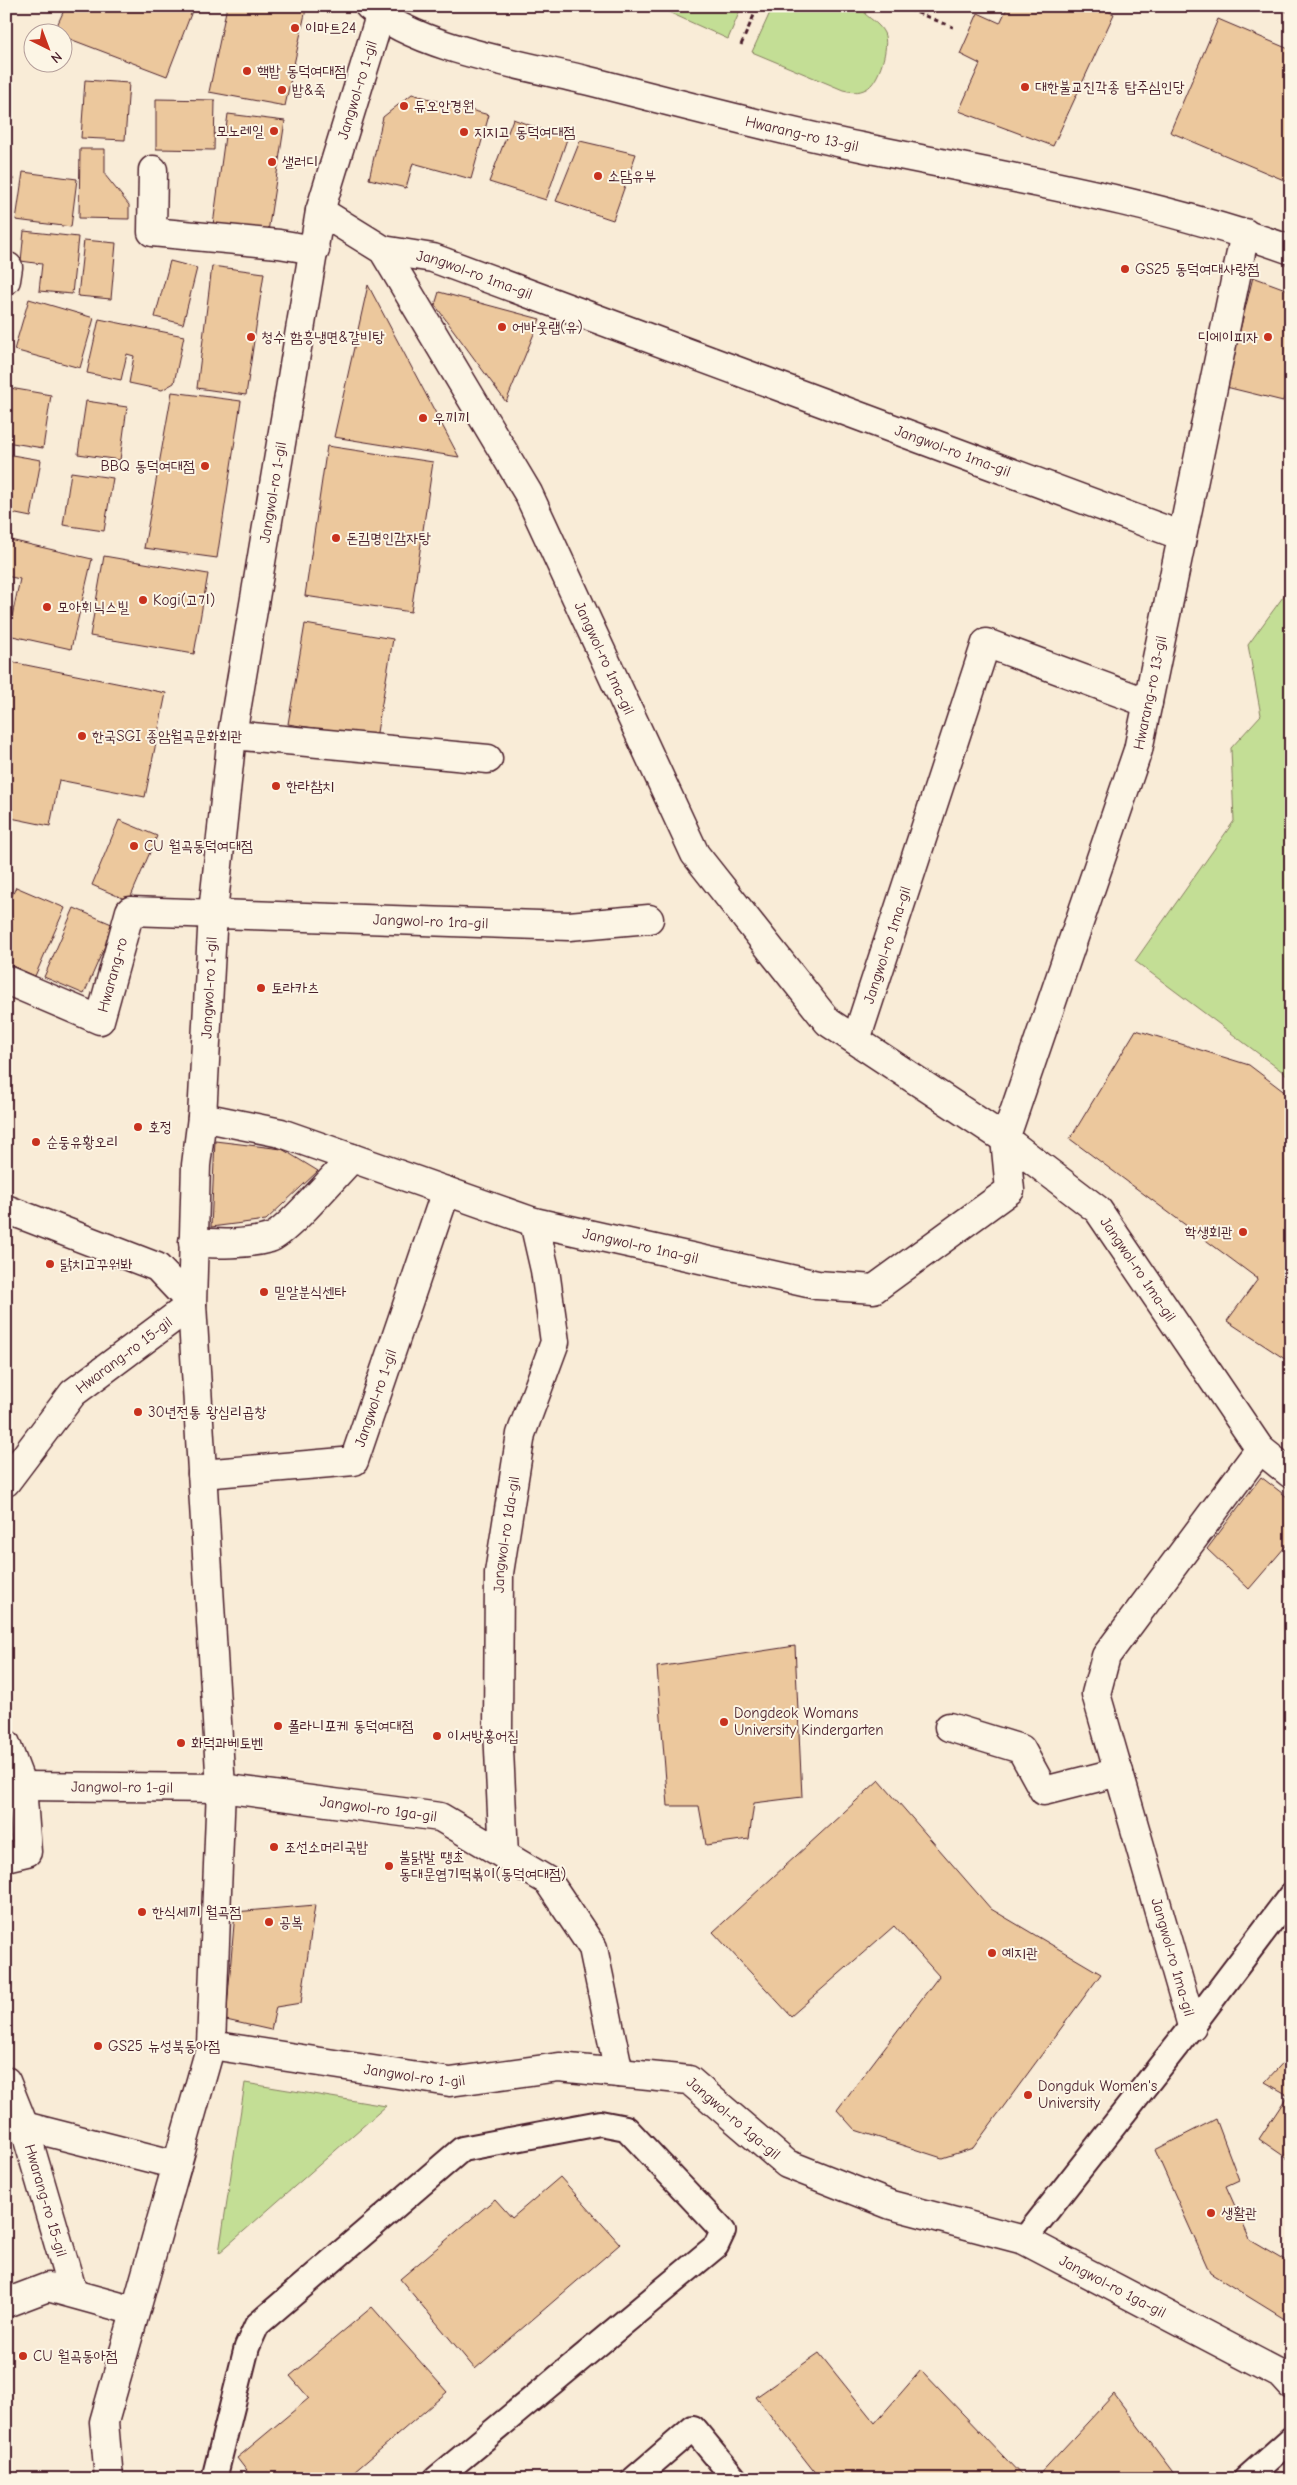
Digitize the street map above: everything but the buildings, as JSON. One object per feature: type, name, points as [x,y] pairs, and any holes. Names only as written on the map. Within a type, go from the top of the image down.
[{"type":"street","name":"Jangwol-ro 1-gil","points":[[109,2479],[104,2422],[211,2045],[222,1788],[192,1304],[196,1165],[202,1117],[213,912],[232,735],[320,211],[378,10]]},
{"type":"street","name":"Hwarang-ro 13-gil","points":[[378,10],[444,45],[812,137],[1091,192],[1245,233],[1291,250]]},
{"type":"street","points":[[153,170],[152,232],[279,244],[314,250]]},
{"type":"street","name":"Jangwol-ro 1ma-gil","points":[[320,211],[383,250],[433,258],[1182,536]]},
{"type":"street","name":"Hwarang-ro 13-gil","points":[[1005,1139],[1138,750],[1245,233]]},
{"type":"street","name":"Jangwol-ro 1ma-gil","points":[[383,250],[528,493],[694,854],[828,1022],[1005,1139],[1098,1210],[1260,1449],[1291,1474]]},
{"type":"street","points":[[6,267],[8,267],[6,280]]},
{"type":"street","name":"Jangwol-ro 1ma-gil","points":[[856,1040],[986,644],[1148,703]]},
{"type":"street","points":[[232,735],[488,759]]},
{"type":"street","name":"Hwarang-ro","points":[[6,980],[100,1020],[130,911],[213,912]]},
{"type":"street","name":"Jangwol-ro 1ra-gil","points":[[213,912],[569,926],[649,919]]},
{"type":"street","name":"Jangwol-ro 1na-gil","points":[[202,1117],[281,1133],[534,1222],[817,1285],[874,1289],[1010,1190],[1005,1139]]},
{"type":"street","points":[[194,1242],[228,1245],[272,1238],[303,1210],[352,1158]]},
{"type":"street","name":"Jangwol-ro 1-gil","points":[[202,1474],[354,1461],[446,1191]]},
{"type":"street","points":[[6,1209],[157,1268],[192,1304]]},
{"type":"street","name":"Jangwol-ro 1da-gil","points":[[504,1855],[498,1729],[499,1573],[521,1434],[555,1342],[545,1270],[534,1222]]},
{"type":"street","name":"Hwarang-ro 15-gil","points":[[6,1482],[73,1393],[192,1304]]},
{"type":"street","name":"Jangwol-ro 1ma-gil","points":[[1192,2026],[1096,1694],[1106,1656],[1260,1449]]},
{"type":"street","points":[[949,1727],[1021,1749],[1044,1791],[1119,1772]]},
{"type":"street","points":[[6,1744],[22,1786],[27,1852],[6,1856]]},
{"type":"street","name":"Jangwol-ro 1-gil","points":[[22,1786],[222,1788]]},
{"type":"street","name":"Jangwol-ro 1ga-gil","points":[[222,1788],[440,1817],[548,1880],[593,1948],[620,2073],[689,2080],[787,2164],[891,2205],[1024,2240],[1282,2375],[1291,2385]]},
{"type":"street","name":"Jangwol-ro 1-gil","points":[[211,2045],[450,2082],[559,2067],[620,2073]]},
{"type":"street","name":"Hwarang-ro 15-gil","points":[[6,2080],[24,2126],[73,2293]]},
{"type":"street","points":[[24,2126],[177,2165]]},
{"type":"street","points":[[6,2303],[48,2286],[135,2311]]},
{"type":"lane","points":[[1192,2026],[1291,1895]]},
{"type":"lane","name":"Jangwol-ro 1ma-gil","points":[[1024,2240],[1192,2026]]},
{"type":"lane","points":[[214,2479],[247,2347],[257,2325],[462,2149],[600,2123],[626,2128],[724,2231],[722,2237],[716,2246],[436,2479]]},
{"type":"lane","points":[[634,2479],[693,2428],[736,2479]]},
{"type":"lane","points":[[1246,2479],[1291,2440]]},
{"type":"path","points":[[741,45],[758,6]]},
{"type":"path","points":[[900,6],[953,27]]},
{"type":"green space","points":[[655,6],[742,6],[728,39]]},
{"type":"green space","points":[[773,6],[869,6],[865,14],[884,33],[886,46],[882,64],[875,80],[866,89],[858,92],[843,90],[752,52]]},
{"type":"green space","points":[[1291,586],[1291,1078],[1135,961],[1234,821],[1231,748],[1261,715],[1248,645]]},
{"type":"green space","points":[[245,2083],[386,2106],[219,2253]]},
{"type":"place","name":"이마트24","points":[[295,28]]},
{"type":"place","name":"핵밥 동덕여대점","points":[[247,71]]},
{"type":"place","name":"대한불교진각종 탑주심인당","points":[[1025,87]]},
{"type":"place","name":"밥&죽","points":[[282,90]]},
{"type":"place","name":"듀오안경원","points":[[404,106]]},
{"type":"place","name":"모노레일","points":[[274,131]]},
{"type":"place","name":"지지고 동덕여대점","points":[[464,132]]},
{"type":"place","name":"샐러디","points":[[272,162]]},
{"type":"place","name":"소담유부","points":[[598,176]]},
{"type":"place","name":"GS25 동덕여대사랑점","points":[[1125,269]]},
{"type":"place","name":"어바웃랩(유)","points":[[502,327]]},
{"type":"place","name":"청수 함흥냉면&갈비탕","points":[[251,337]]},
{"type":"place","name":"디에이피자","points":[[1268,337]]},
{"type":"place","name":"우끼끼","points":[[423,418]]},
{"type":"place","name":"BBQ 동덕여대점","points":[[205,466]]},
{"type":"place","name":"돈킴명인감자탕","points":[[336,538]]},
{"type":"place","name":"Kogi(고기)","points":[[143,600]]},
{"type":"place","name":"모아휘닉스빌","points":[[47,607]]},
{"type":"place","name":"한국SGI 종암월곡문화회관","points":[[82,736]]},
{"type":"place","name":"한라참치","points":[[276,786]]},
{"type":"place","name":"CU 월곡동덕여대점","points":[[134,846]]},
{"type":"place","name":"토라카츠","points":[[261,988]]},
{"type":"place","name":"호정","points":[[138,1127]]},
{"type":"place","name":"순둥유황오리","points":[[36,1142]]},
{"type":"place","name":"학생회관","points":[[1243,1232]]},
{"type":"place","name":"닭치고꾸워봐","points":[[50,1264]]},
{"type":"place","name":"밀알분식센타","points":[[264,1292]]},
{"type":"place","name":"30년전통 왕십리곱창","points":[[138,1412]]},
{"type":"place","name":"Dongdeok Womans University Kindergarten","points":[[724,1722]]},
{"type":"place","name":"폴라니포케 동덕여대점","points":[[278,1726]]},
{"type":"place","name":"이서방홍어집","points":[[437,1736]]},
{"type":"place","name":"화덕과베토벤","points":[[181,1743]]},
{"type":"place","name":"조선소머리국밥","points":[[274,1847]]},
{"type":"place","name":"불닭발 땡초 동대문엽기떡볶이(동덕여대점)","points":[[389,1866]]},
{"type":"place","name":"한식세끼 월곡점","points":[[142,1912]]},
{"type":"place","name":"공복","points":[[269,1922]]},
{"type":"place","name":"예지관","points":[[992,1953]]},
{"type":"place","name":"GS25 뉴성북동아점","points":[[98,2046]]},
{"type":"place","name":"Dongduk Women's University","points":[[1028,2095]]},
{"type":"place","name":"생활관","points":[[1211,2213]]},
{"type":"place","name":"CU 월곡동아점","points":[[23,2356]]}]
